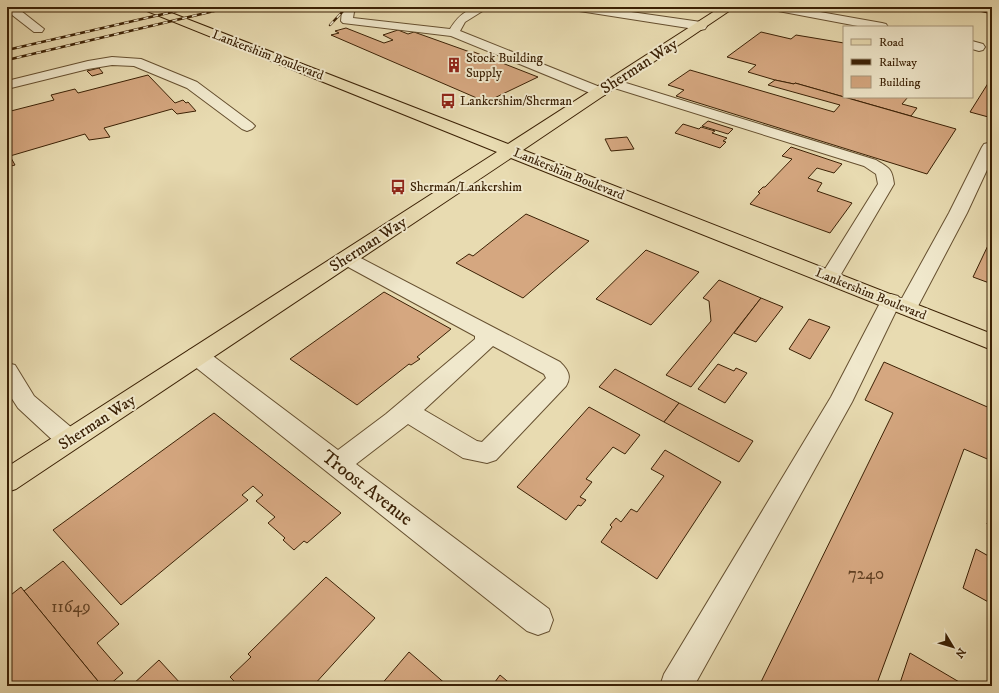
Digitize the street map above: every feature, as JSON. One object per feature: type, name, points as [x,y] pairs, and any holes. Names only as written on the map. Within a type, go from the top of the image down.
[{"type":"main road","name":"Lankershim Boulevard","points":[[146,7],[511,150],[992,342]]},
{"type":"main road","name":"Sherman Way","points":[[7,481],[729,7]]},
{"type":"street","points":[[9,7],[38,29]]},
{"type":"street","points":[[354,7],[348,11],[347,21],[453,33],[606,88],[870,163],[884,172],[886,184],[830,277]]},
{"type":"street","points":[[453,33],[461,20],[483,7]]},
{"type":"street","points":[[573,7],[701,26]]},
{"type":"street","points":[[773,7],[877,26]]},
{"type":"street","points":[[7,85],[88,65],[112,61],[136,62],[192,85],[247,126]]},
{"type":"street","points":[[676,686],[840,402],[899,305],[958,213],[990,148],[992,147]]},
{"type":"street","points":[[346,258],[552,368],[557,373],[558,380],[487,453],[472,451],[406,411]]},
{"type":"street","points":[[337,465],[406,411],[485,342],[487,333]]},
{"type":"street","name":"Troost Avenue","points":[[196,356],[538,620]]},
{"type":"street","points":[[7,371],[26,402],[69,440]]},
{"type":"building","points":[[961,7],[992,7],[992,14]]},
{"type":"building","name":"Stock Building Supply","points":[[346,28],[384,43],[393,40],[383,35],[398,30],[408,34],[414,32],[470,52],[468,53],[470,54],[474,52],[538,77],[486,102],[331,35],[339,33],[335,31]]},
{"type":"building","points":[[761,32],[791,39],[796,35],[843,43],[843,97],[748,72],[756,65],[727,57]]},
{"type":"building","points":[[99,68],[103,73],[92,76],[87,71]]},
{"type":"building","points":[[690,70],[834,112],[840,105],[768,85],[775,80],[795,83],[843,97],[843,98],[956,129],[927,174],[676,96],[684,90],[668,85]]},
{"type":"building","points":[[148,75],[175,103],[183,100],[186,103],[188,102],[196,111],[177,114],[172,109],[104,128],[110,137],[89,140],[85,134],[10,156],[15,165],[7,167],[7,112],[54,100],[51,95],[75,89],[78,93]]},
{"type":"building","points":[[992,77],[992,118],[970,112]]},
{"type":"building","points":[[848,98],[907,98],[902,104],[917,108],[911,116]]},
{"type":"building","points":[[708,121],[733,129],[728,134],[702,126]]},
{"type":"building","points":[[683,124],[699,129],[701,127],[715,131],[712,133],[727,138],[723,141],[726,142],[720,148],[675,133]]},
{"type":"building","points":[[627,137],[634,149],[611,151],[605,139]]},
{"type":"building","points":[[791,147],[842,164],[834,173],[817,168],[808,178],[822,183],[817,191],[852,203],[830,233],[750,204],[760,193],[758,192],[765,187],[792,159],[782,156]]},
{"type":"building","points":[[526,214],[589,241],[523,298],[456,263],[469,254],[473,256]]},
{"type":"building","points":[[992,237],[992,284],[973,277]]},
{"type":"building","points":[[646,250],[699,272],[651,325],[596,299]]},
{"type":"building","points":[[719,280],[761,298],[691,387],[666,375],[711,321],[709,301],[703,298]]},
{"type":"building","points":[[384,292],[451,329],[417,357],[420,359],[411,365],[409,364],[357,405],[290,359]]},
{"type":"building","points":[[761,298],[783,307],[756,342],[734,333]]},
{"type":"building","points":[[809,319],[830,327],[810,359],[789,349]]},
{"type":"building","points":[[884,362],[992,409],[992,461],[964,449],[876,686],[759,686],[893,413],[865,400]]},
{"type":"building","points":[[718,364],[734,371],[736,368],[747,373],[725,403],[698,389]]},
{"type":"building","points":[[615,369],[679,403],[664,422],[599,387]]},
{"type":"building","points":[[679,403],[753,441],[739,462],[664,422]]},
{"type":"building","points":[[589,407],[640,435],[625,454],[613,447],[586,479],[592,482],[580,497],[586,500],[581,506],[578,505],[566,520],[517,487]]},
{"type":"building","points":[[214,413],[341,513],[307,543],[304,541],[294,550],[283,540],[285,538],[268,523],[275,517],[256,501],[263,495],[253,486],[242,495],[248,500],[121,605],[53,530]]},
{"type":"building","points":[[665,450],[721,482],[657,579],[601,542],[612,527],[610,525],[616,518],[621,522],[631,509],[637,512],[664,476],[651,469]]},
{"type":"building","points":[[992,509],[992,526],[987,524]]},
{"type":"building","points":[[976,549],[992,558],[992,604],[963,588]]},
{"type":"building","points":[[63,561],[119,624],[97,643],[123,673],[108,686],[102,686],[24,591]]},
{"type":"building","points":[[326,577],[375,618],[313,686],[239,686],[230,677],[251,657],[248,654]]},
{"type":"building","points":[[21,587],[102,686],[7,686],[7,598]]},
{"type":"building","points":[[409,652],[448,686],[380,686]]},
{"type":"building","points":[[910,653],[966,686],[899,686]]},
{"type":"building","points":[[159,660],[181,684],[179,686],[131,686]]},
{"type":"building","points":[[500,675],[513,686],[492,686]]},
{"type":"railway","points":[[7,50],[194,7]]},
{"type":"railway","points":[[7,60],[231,7]]},
{"type":"railway","points":[[330,25],[347,7]]},
{"type":"place","name":"Stock Building Supply","points":[[454,65]]},
{"type":"place","name":"Lankershim/Sherman","points":[[448,101]]},
{"type":"place","name":"Sherman/Lankershim","points":[[398,187]]}]
